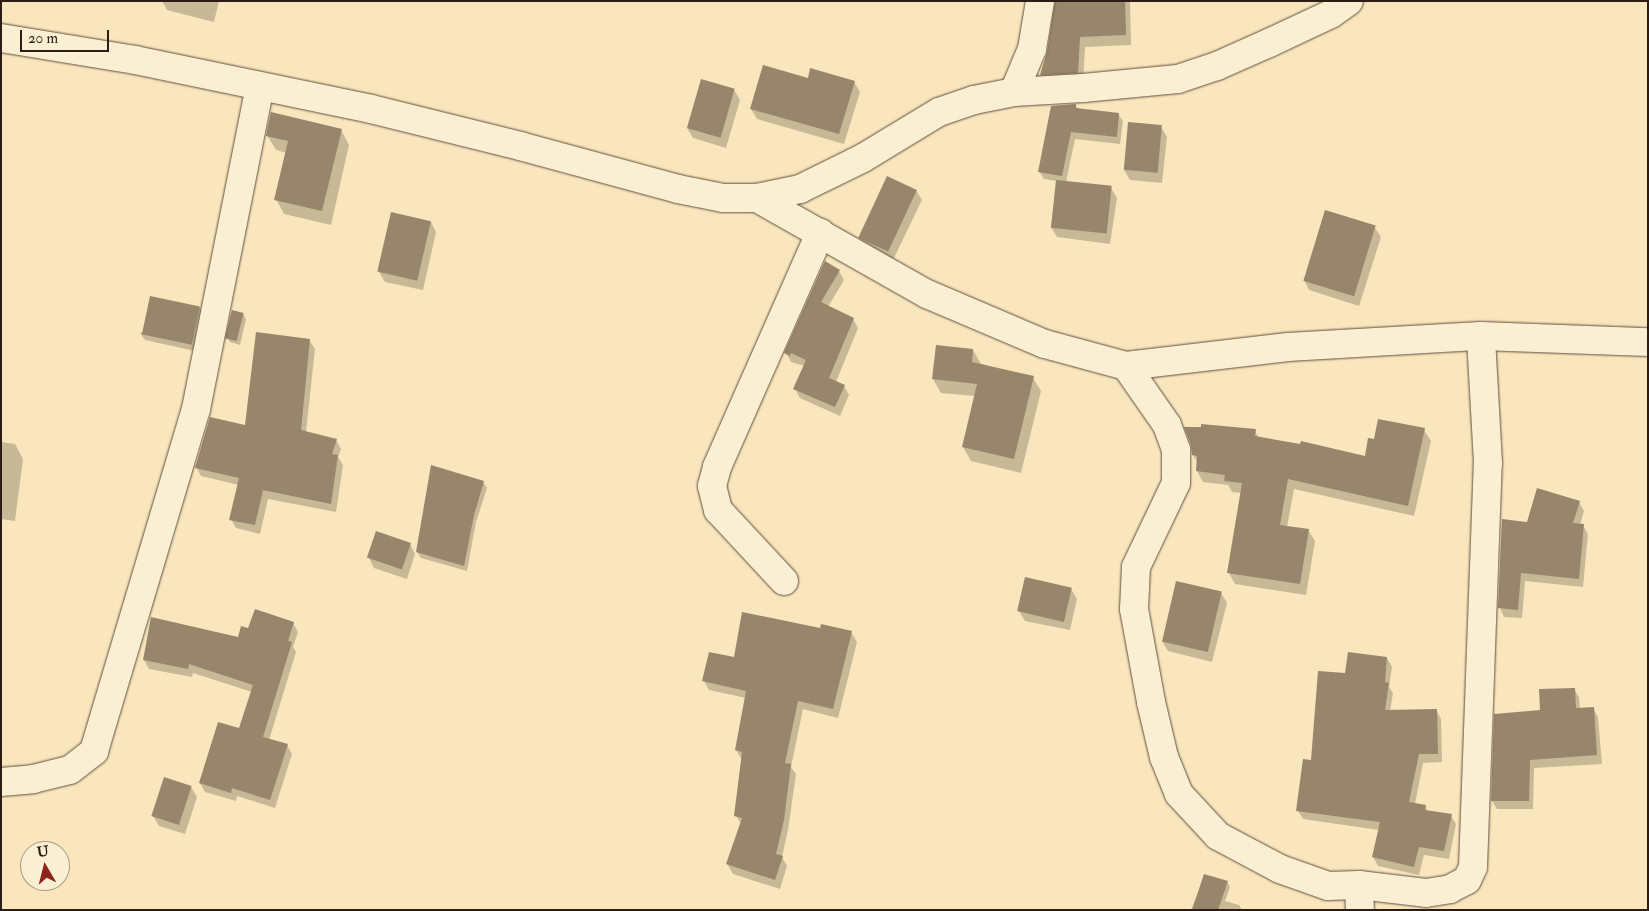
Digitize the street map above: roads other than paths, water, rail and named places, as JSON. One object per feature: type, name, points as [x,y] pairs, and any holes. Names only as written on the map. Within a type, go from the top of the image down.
[{"type":"street","points":[[1014,92],[1032,49],[1040,1]]},
{"type":"street","points":[[1,38],[135,60],[371,109],[520,146],[678,189],[723,198],[757,198],[800,189],[863,158],[939,112],[974,100],[1014,92],[1178,79],[1217,66],[1331,14],[1349,1]]},
{"type":"street","points":[[1,782],[33,779],[70,770],[94,751],[196,409],[260,86]]},
{"type":"street","points":[[757,198],[927,294],[1045,344],[1126,366],[1288,347],[1481,336],[1648,342]]},
{"type":"street","points":[[784,581],[718,510],[712,486],[717,467],[820,233]]},
{"type":"street","points":[[1126,366],[1168,425],[1176,450],[1176,483],[1136,568],[1134,609],[1141,655],[1164,758],[1179,794],[1218,836],[1280,869],[1360,897],[1426,893],[1450,890],[1467,880],[1473,867],[1488,462],[1481,336]]}]
